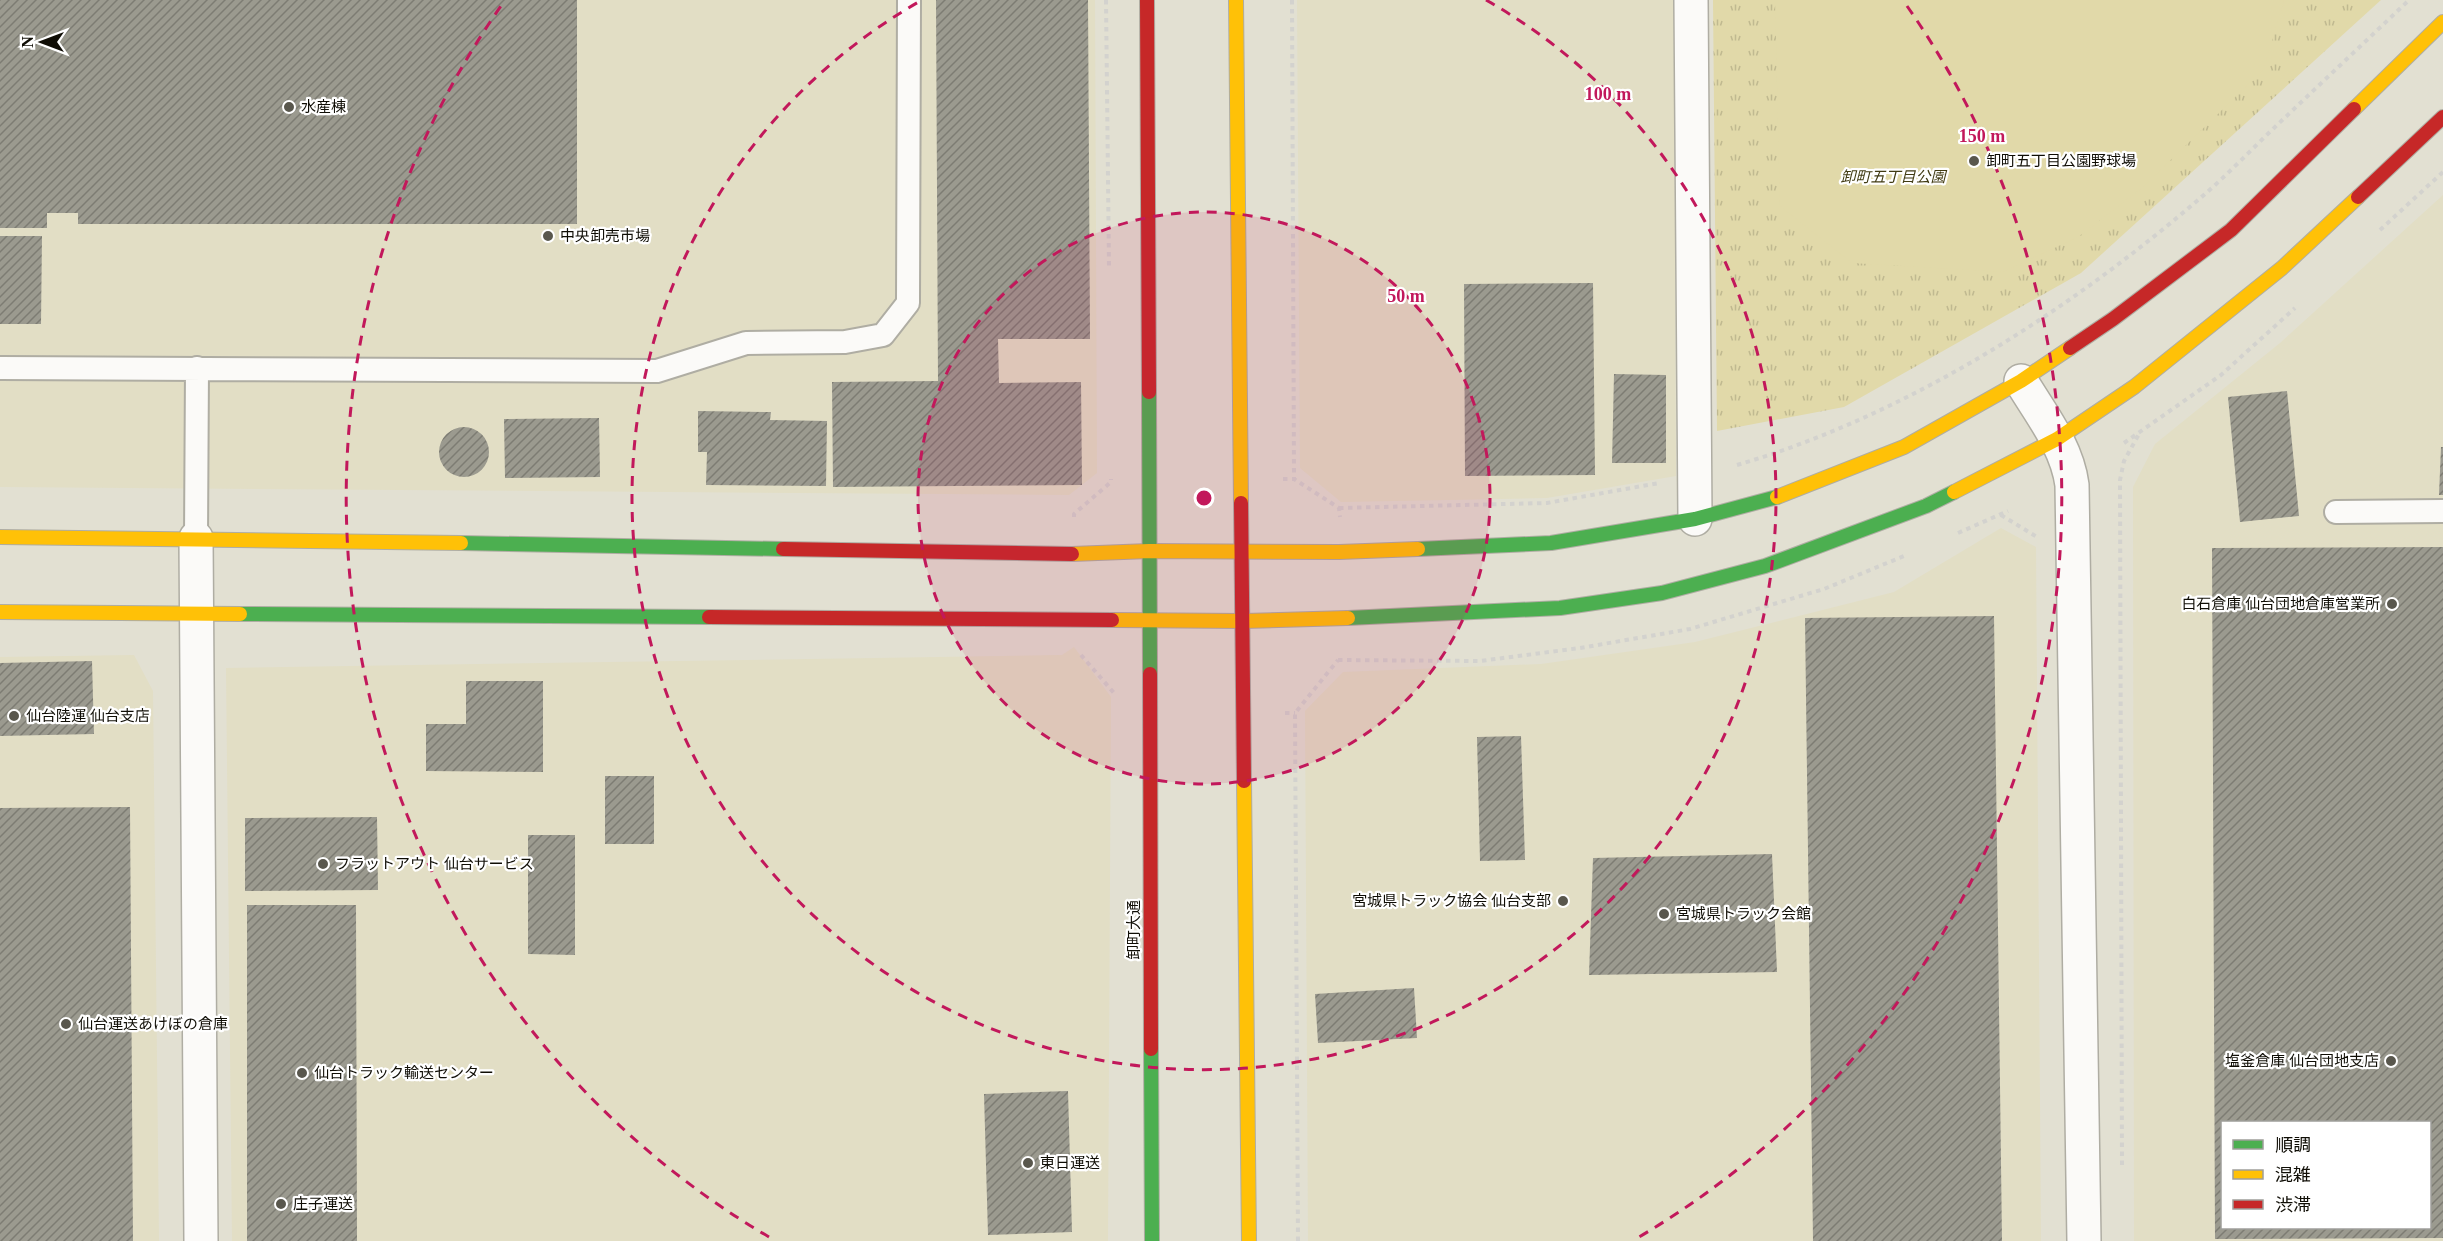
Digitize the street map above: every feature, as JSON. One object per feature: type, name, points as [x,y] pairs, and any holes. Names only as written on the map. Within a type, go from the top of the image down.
[{"type":"street","name":"卸町大通","points":[[1147,0],[1152,1241]]},
{"type":"street","points":[[1236,0],[1249,1241]]},
{"type":"street","points":[[1691,0],[1695,519]]},
{"type":"street","points":[[0,537],[196,538],[1063,554],[1149,551],[1339,552],[1551,543],[1695,519],[1774,498],[1904,447],[2020,381],[2113,319],[2231,230],[2443,22]]},
{"type":"street","points":[[0,612],[1244,621],[1337,619],[1560,608],[1662,593],[1765,566],[1926,506],[2057,439],[2134,387],[2282,268],[2443,117]]},
{"type":"street","points":[[2020,381],[2057,439],[2071,475],[2072,484],[2084,1241]]},
{"type":"street","points":[[196,538],[201,1241]]},
{"type":"lane","points":[[0,368],[657,371],[746,343],[845,342],[883,335],[908,303],[909,0]]},
{"type":"lane","points":[[196,538],[197,368]]},
{"type":"lane","points":[[2336,512],[2443,511]]},
{"type":"path","points":[[1106,0],[1109,270]]},
{"type":"path","points":[[1292,0],[1294,479]]},
{"type":"path","points":[[1737,465],[1780,453],[1903,398],[2017,335],[2066,302],[2207,192],[2409,0]]},
{"type":"path","points":[[2122,1169],[2120,480],[2124,461],[2139,435],[2124,443]]},
{"type":"path","points":[[1074,521],[1074,514],[1111,482],[1111,470]]},
{"type":"path","points":[[1283,479],[1294,479],[1339,508],[1547,503],[1662,483]]},
{"type":"path","points":[[1339,508],[1340,518]]},
{"type":"path","points":[[1298,1241],[1295,713],[1338,660],[1337,649]]},
{"type":"path","points":[[1285,713],[1295,713]]},
{"type":"shaded area","name":"中央卸売市場","points":[[0,0],[1095,0],[1097,473],[1069,495],[0,487]]},
{"type":"shaded area","points":[[1297,0],[1674,0],[1676,476],[1547,498],[1341,502],[1300,468]]},
{"type":"shaded area","points":[[2443,195],[2443,1241],[2134,1241],[2133,487],[2155,444],[2280,343]]},
{"type":"shaded area","points":[[2001,528],[2036,547],[2041,1241],[1308,1241],[1305,711],[1343,672],[1541,664],[1695,642],[1894,592]]},
{"type":"shaded area","points":[[1074,647],[1111,697],[1108,1241],[232,1241],[226,668],[1062,655]]},
{"type":"shaded area","name":"仙台運送あけぼの倉庫","points":[[134,655],[153,691],[159,1241],[0,1241],[0,657]]},
{"type":"green space","name":"卸町五丁目公園野球場","points":[[1713,0],[2381,0],[2081,273],[1844,407],[1717,431]]},
{"type":"green space","name":"卸町五丁目公園野球場","points":[[1775,0],[2284,0],[2264,69],[2142,188],[2078,237],[2003,272],[1852,263],[1780,206]]},
{"type":"building","name":"水産棟","points":[[0,0],[577,0],[577,224],[78,224],[78,213],[47,213],[47,228],[0,228]]},
{"type":"building","points":[[936,0],[1088,0],[1090,339],[998,339],[999,383],[1081,382],[1082,485],[833,487],[832,382],[938,381]]},
{"type":"building","points":[[0,236],[42,236],[41,324],[0,324]]},
{"type":"building","points":[[1593,283],[1595,475],[1465,476],[1464,284]]},
{"type":"building","points":[[1614,374],[1666,375],[1666,463],[1612,463]]},
{"type":"building","points":[[2287,391],[2299,516],[2240,522],[2228,397]]},
{"type":"building","points":[[698,411],[771,412],[770,420],[827,421],[826,486],[706,485],[707,452],[698,452]]},
{"type":"building","points":[[599,418],[600,477],[505,478],[504,419]]},
{"type":"building","points":[[459,427],[469,427],[482,434],[489,447],[489,457],[482,470],[469,477],[459,477],[450,473],[443,466],[439,457],[439,447],[443,438],[450,431]]},
{"type":"building","points":[[2441,447],[2443,447],[2443,495],[2439,495]]},
{"type":"building","points":[[2443,547],[2443,1238],[2215,1239],[2212,548]]},
{"type":"building","points":[[1994,616],[2002,1241],[1813,1241],[1805,618]]},
{"type":"building","points":[[92,661],[94,734],[0,736],[0,663]]},
{"type":"building","points":[[466,681],[543,681],[543,772],[426,771],[426,724],[466,724]]},
{"type":"building","points":[[1521,736],[1525,860],[1480,861],[1477,737]]},
{"type":"building","points":[[605,776],[654,776],[654,844],[605,844]]},
{"type":"building","name":"仙台運送あけぼの倉庫","points":[[130,807],[133,1241],[0,1241],[0,808]]},
{"type":"building","points":[[377,817],[378,890],[245,891],[245,818]]},
{"type":"building","points":[[528,835],[575,835],[575,955],[528,954]]},
{"type":"building","name":"宮城県トラック会館","points":[[1772,854],[1777,972],[1589,975],[1593,858]]},
{"type":"building","name":"仙台トラック輸送センター","points":[[247,905],[356,905],[357,1241],[247,1241]]},
{"type":"building","points":[[1414,988],[1417,1038],[1318,1043],[1315,994]]},
{"type":"building","name":"東日運送","points":[[1068,1091],[1072,1232],[988,1235],[984,1094]]},
{"type":"traffic: fast","points":[[1149,392],[1150,674]]},
{"type":"traffic: fast","points":[[1348,618],[1560,608],[1662,593],[1765,566],[1926,506],[1954,492]]},
{"type":"traffic: fast","points":[[1418,549],[1551,543],[1695,519],[1777,497]]},
{"type":"traffic: fast","points":[[461,543],[783,549]]},
{"type":"traffic: fast","points":[[240,614],[709,617]]},
{"type":"traffic: fast","points":[[1151,1049],[1152,1241]]},
{"type":"traffic: slow","points":[[1236,0],[1241,503]]},
{"type":"traffic: slow","points":[[2354,109],[2443,22]]},
{"type":"traffic: slow","points":[[1954,492],[2057,439],[2134,387],[2282,268],[2358,197]]},
{"type":"traffic: slow","points":[[1777,497],[1904,447],[2021,381],[2070,348]]},
{"type":"traffic: slow","points":[[0,537],[461,543]]},
{"type":"traffic: slow","points":[[1072,554],[1149,551],[1339,552],[1418,549]]},
{"type":"traffic: slow","points":[[0,612],[240,614]]},
{"type":"traffic: slow","points":[[1112,620],[1244,621],[1348,618]]},
{"type":"traffic: slow","points":[[1244,781],[1249,1241]]},
{"type":"traffic: jam","points":[[1147,0],[1149,392]]},
{"type":"traffic: jam","points":[[2070,348],[2113,319],[2231,230],[2354,109]]},
{"type":"traffic: jam","points":[[2358,197],[2443,117]]},
{"type":"traffic: jam","points":[[1241,503],[1244,781]]},
{"type":"traffic: jam","points":[[783,549],[1072,554]]},
{"type":"traffic: jam","points":[[709,617],[1112,620]]},
{"type":"traffic: jam","points":[[1150,674],[1151,1049]]},
{"type":"place","name":"水産棟","points":[[289,107]]},
{"type":"place","name":"卸町五丁目公園野球場","points":[[1974,161]]},
{"type":"place","name":"中央卸売市場","points":[[548,236]]},
{"type":"place","name":"白石倉庫 仙台団地倉庫営業所","points":[[2392,604]]},
{"type":"place","name":"仙台陸運 仙台支店","points":[[14,716]]},
{"type":"place","name":"フラットアウト 仙台サービス","points":[[323,864]]},
{"type":"place","name":"宮城県トラック協会 仙台支部","points":[[1563,901]]},
{"type":"place","name":"宮城県トラック会館","points":[[1664,914]]},
{"type":"place","name":"仙台運送あけぼの倉庫","points":[[66,1024]]},
{"type":"place","name":"塩釜倉庫 仙台団地支店","points":[[2391,1061]]},
{"type":"place","name":"仙台トラック輸送センター","points":[[302,1073]]},
{"type":"place","name":"東日運送","points":[[1028,1163]]},
{"type":"place","name":"庄子運送","points":[[281,1204]]},
{"type":"park label","name":"卸町五丁目公園","points":[[1893,177]]}]
